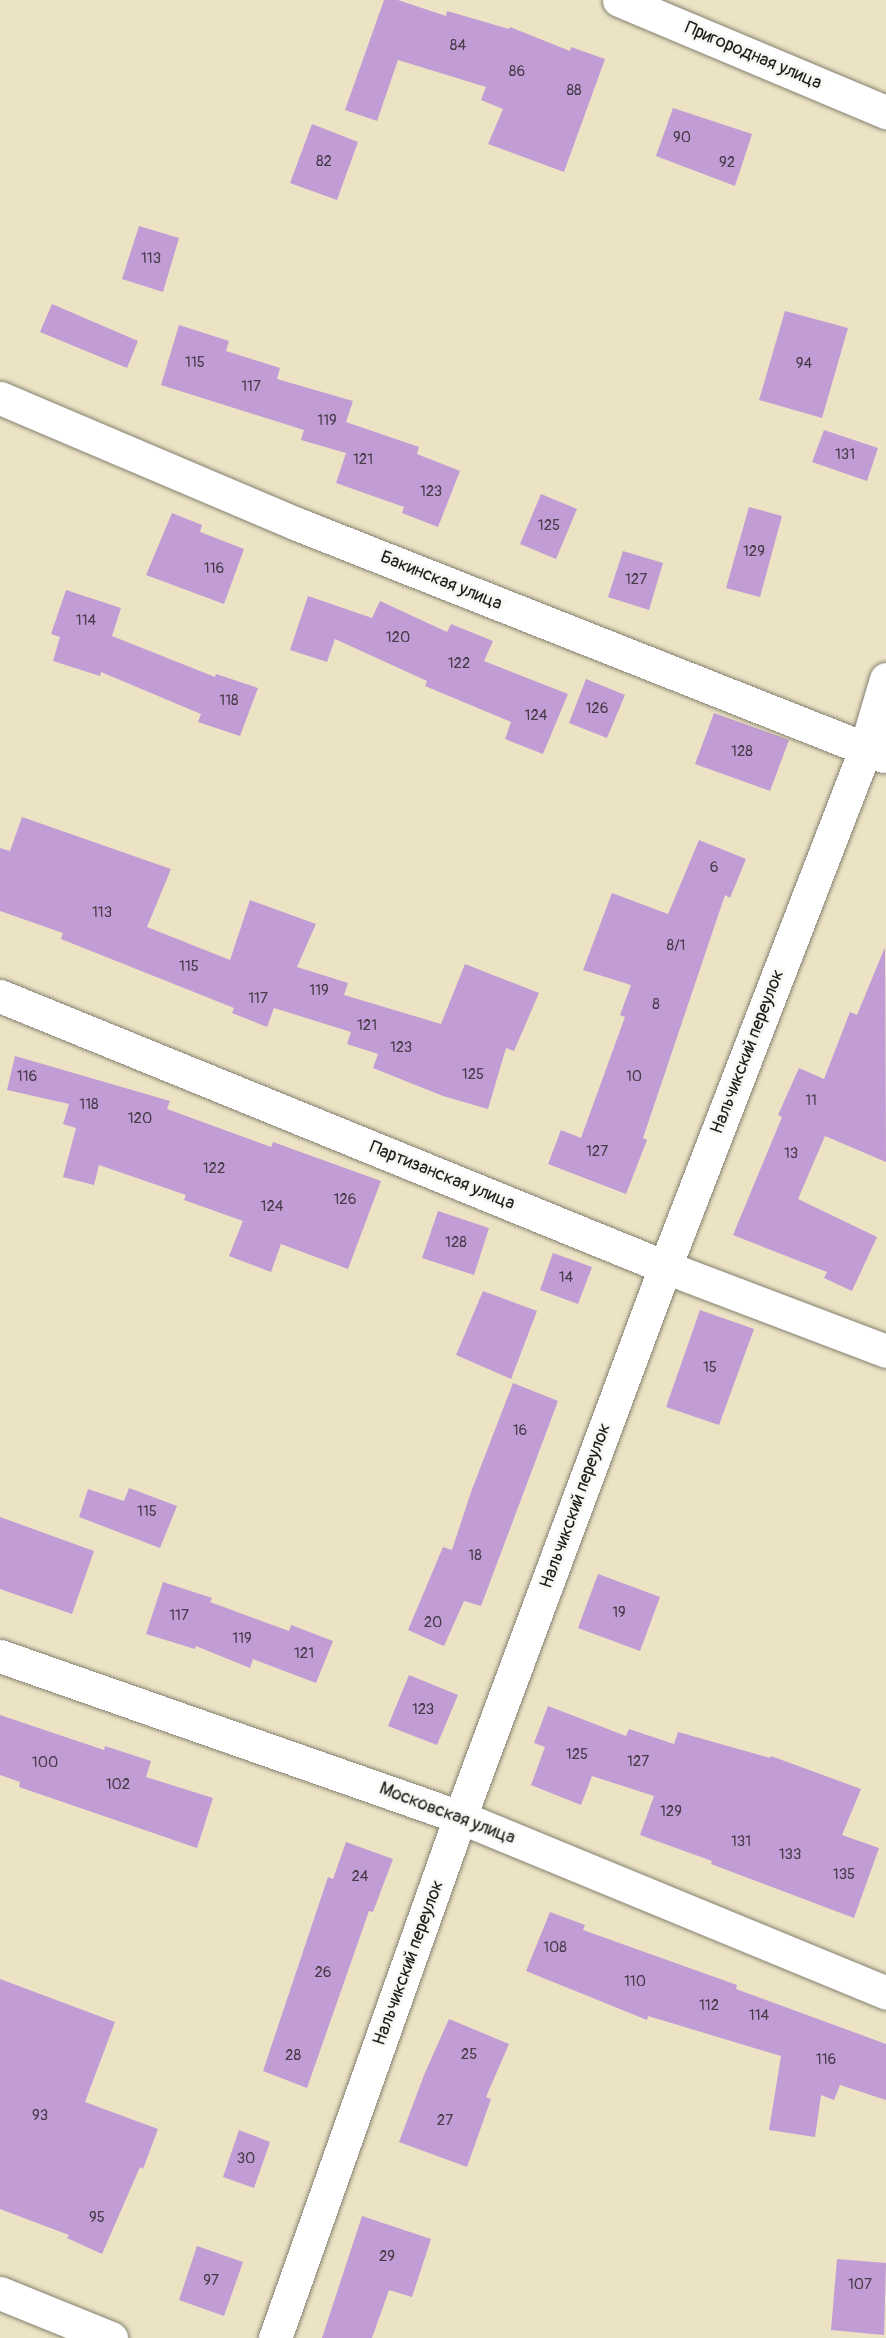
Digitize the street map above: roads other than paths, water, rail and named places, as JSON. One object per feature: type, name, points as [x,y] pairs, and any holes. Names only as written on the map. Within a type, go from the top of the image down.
[{"type":"street","name":"Пригородная улица","points":[[620,0],[886,112]]},
{"type":"street","name":"Бакинская улица","points":[[0,399],[297,524],[876,753]]},
{"type":"street","name":"Нальчикский переулок","points":[[275,2338],[460,1817],[665,1267],[876,753],[886,679]]},
{"type":"street","name":"Партизанская улица","points":[[0,996],[665,1267],[886,1351]]},
{"type":"street","name":"Московская улица","points":[[0,1656],[460,1817],[886,1993]]},
{"type":"street","points":[[0,2293],[111,2338]]}]
